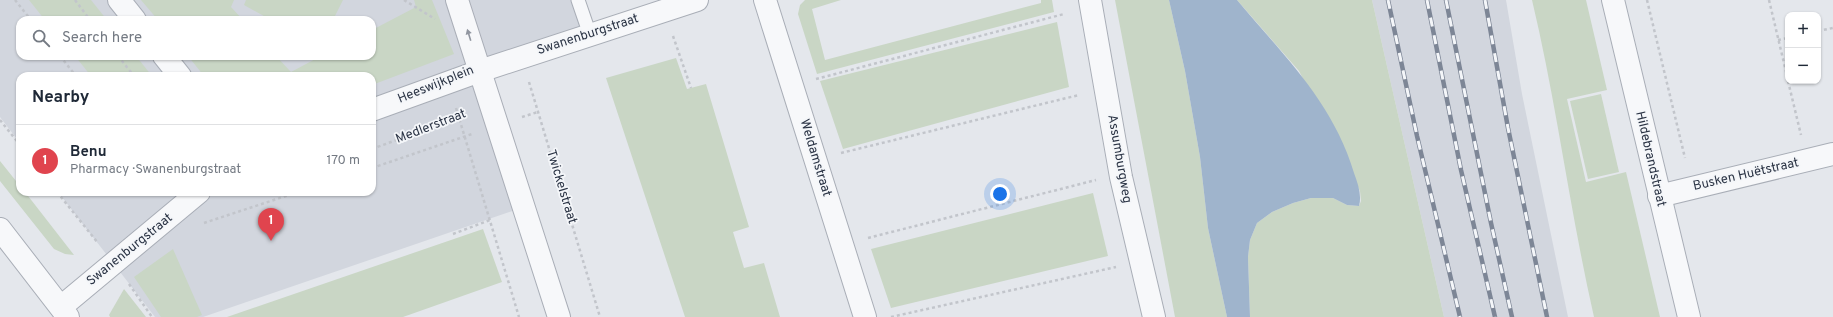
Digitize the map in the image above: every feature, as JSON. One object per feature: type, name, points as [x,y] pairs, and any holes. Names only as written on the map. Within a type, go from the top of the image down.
[{"type":"street","points":[[119,0],[132,16]]},
{"type":"street","name":"Heeswijkplein","points":[[376,109],[480,71],[457,0]]},
{"type":"street","name":"Swanenburgstraat","points":[[480,71],[697,0]]},
{"type":"street","name":"Weldamstraat","points":[[765,0],[865,317]]},
{"type":"street","name":"Assumburgweg","points":[[1090,0],[1121,177],[1154,317]]},
{"type":"street","name":"Hildebrandstraat","points":[[1612,0],[1689,317]]},
{"type":"street","points":[[167,60],[177,72]]},
{"type":"street","points":[[480,71],[559,317]]},
{"type":"street","name":"Busken Huëtstraat","points":[[1659,196],[1824,157]]},
{"type":"street","name":"Swanenburgstraat","points":[[64,312],[194,196]]},
{"type":"street","points":[[0,229],[64,312]]},
{"type":"lane","points":[[578,0],[590,35]]},
{"type":"path","points":[[15,0],[28,16]]},
{"type":"path","points":[[75,0],[87,16]]},
{"type":"path","points":[[1647,0],[1685,158]]},
{"type":"path","points":[[1769,0],[1785,69]]},
{"type":"path","points":[[665,11],[691,88]]},
{"type":"path","points":[[793,86],[1064,14]]},
{"type":"path","points":[[1821,30],[1833,28]]},
{"type":"path","points":[[1778,40],[1785,39]]},
{"type":"path","name":"Twickelstraat","points":[[521,57],[600,317]]},
{"type":"path","points":[[63,60],[73,72]]},
{"type":"path","points":[[121,60],[131,72]]},
{"type":"path","points":[[1658,77],[1665,76]]},
{"type":"path","points":[[447,83],[519,317]]},
{"type":"path","points":[[1789,84],[1802,137],[1810,135],[1824,157]]},
{"type":"path","points":[[816,160],[1080,95]]},
{"type":"path","name":"Medlerstraat","points":[[376,148],[459,118],[490,102]]},
{"type":"path","points":[[376,167],[538,112]]},
{"type":"path","points":[[0,120],[16,140]]},
{"type":"path","name":"Assumburgweg","points":[[864,239],[1096,180]]},
{"type":"path","points":[[181,208],[196,226],[286,196]]},
{"type":"path","points":[[453,234],[490,220]]},
{"type":"path","points":[[890,317],[1116,267]]},
{"type":"shaded area","points":[[0,0],[582,0],[592,31],[482,68],[524,207],[203,317],[155,317],[61,196],[376,196],[376,72],[16,72],[16,138],[0,117]]},
{"type":"shaded area","points":[[1372,0],[1506,0],[1522,94],[1568,317],[1444,317]]},
{"type":"green space","points":[[29,0],[91,0],[104,16],[42,16]]},
{"type":"green space","points":[[141,0],[234,0],[231,7],[239,16],[155,16]]},
{"type":"green space","points":[[246,0],[343,0],[335,16],[264,16],[244,5]]},
{"type":"green space","points":[[414,0],[432,0],[454,54],[376,83],[376,72],[291,72],[314,60],[376,60],[376,28],[416,7]]},
{"type":"green space","points":[[805,0],[841,0],[812,9],[825,60],[1041,3],[1041,0],[1052,0],[1054,12],[817,74],[798,14],[800,5]]},
{"type":"green space","points":[[1115,0],[1169,0],[1185,71],[1200,157],[1208,228],[1227,317],[1175,317]]},
{"type":"green space","points":[[1237,0],[1372,0],[1444,317],[1250,317],[1248,257],[1250,240],[1257,223],[1272,212],[1293,203],[1311,198],[1333,198],[1347,205],[1359,206],[1361,201],[1360,191],[1299,71]]},
{"type":"green space","points":[[1532,0],[1586,0],[1607,90],[1567,99],[1586,182],[1626,172],[1660,317],[1594,317],[1585,278],[1549,79]]},
{"type":"green space","points":[[1057,22],[1069,87],[843,149],[820,81]]},
{"type":"green space","points":[[676,58],[687,89],[706,84],[749,227],[733,232],[744,268],[764,263],[780,317],[685,317],[606,78]]},
{"type":"green space","points":[[78,60],[139,60],[149,72],[88,72]]},
{"type":"green space","points":[[191,60],[280,60],[291,72],[201,72]]},
{"type":"green space","points":[[1601,94],[1619,172],[1588,179],[1570,101]]},
{"type":"green space","points":[[0,161],[16,181],[16,196],[28,196],[74,255],[65,254],[54,249],[0,181]]},
{"type":"green space","points":[[1093,193],[1108,256],[891,308],[871,249]]},
{"type":"green space","points":[[483,229],[502,282],[403,317],[227,317]]},
{"type":"green space","points":[[173,249],[202,315],[197,317],[161,317],[134,277]]},
{"type":"green space","points":[[124,289],[146,317],[110,317],[109,315]]},
{"type":"water","points":[[1169,0],[1237,0],[1289,60],[1320,102],[1345,147],[1358,185],[1360,194],[1359,206],[1347,205],[1333,198],[1311,198],[1293,203],[1272,212],[1257,223],[1250,240],[1248,257],[1250,317],[1227,317],[1208,228],[1200,157],[1185,71]]},
{"type":"railway","points":[[1388,0],[1417,136],[1460,317]]},
{"type":"railway","points":[[1427,0],[1461,170],[1495,317]]},
{"type":"railway","points":[[1446,0],[1491,223],[1512,317]]},
{"type":"railway","points":[[1485,0],[1508,128],[1547,317]]},
{"type":"place","name":"Benu","points":[[271,241]]}]
